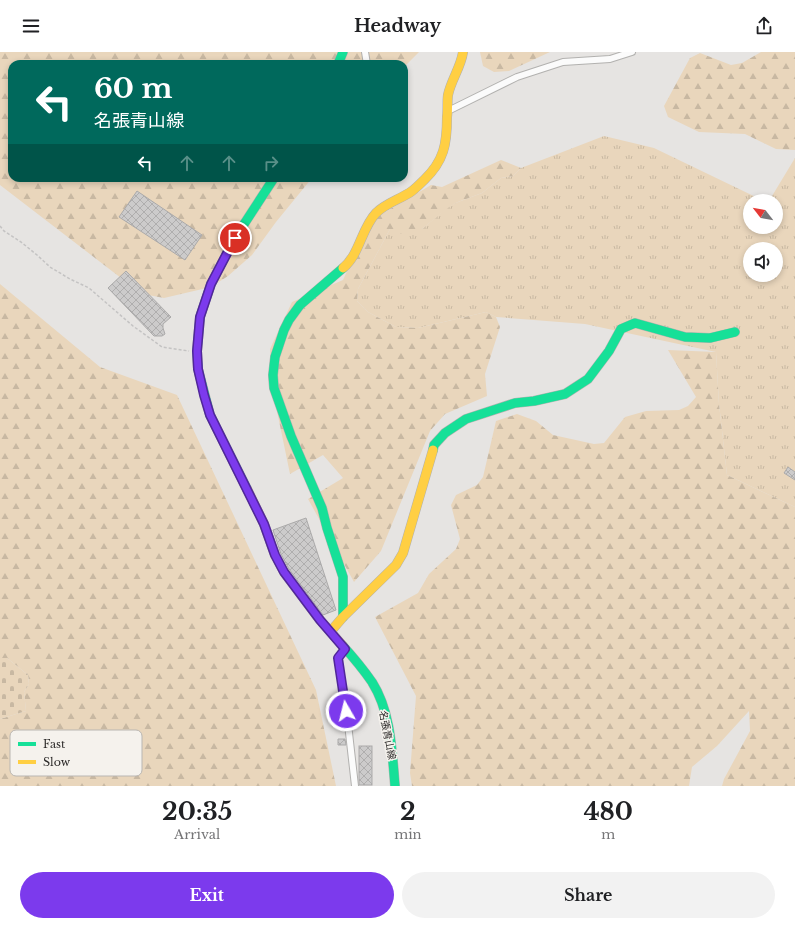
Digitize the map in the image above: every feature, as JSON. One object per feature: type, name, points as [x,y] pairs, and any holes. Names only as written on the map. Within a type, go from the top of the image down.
[{"type":"street","points":[[343,617],[344,576],[327,528],[322,508],[291,436],[274,388],[273,375],[275,357],[289,320],[300,305],[348,264],[370,221],[376,213],[412,191],[434,168],[443,153],[447,138],[448,95],[462,60],[463,52]]},
{"type":"street","points":[[448,111],[517,77],[563,62],[610,59],[632,52]]},
{"type":"street","name":"名張青山線","points":[[271,182],[235,238],[211,284],[200,317],[197,351],[198,369],[210,415],[264,524],[275,555],[284,572],[320,620],[331,631],[372,682],[380,697],[392,746],[396,786]]},
{"type":"street","points":[[331,631],[343,617],[396,565],[403,553],[434,445],[445,433],[466,419],[515,403],[534,401],[565,394],[588,379],[609,351],[621,329],[635,323],[685,337],[710,338],[735,332]]},
{"type":"street","points":[[345,649],[338,658],[355,786]]},
{"type":"path","points":[[0,226],[4,231],[21,242],[50,267],[70,280],[78,282],[89,288],[133,326],[162,347],[180,351],[197,351]]},
{"type":"green space","points":[[0,52],[419,52],[408,63],[408,60],[8,60],[8,182],[309,182],[276,222],[252,255],[228,276],[211,287],[164,298],[148,295],[121,278],[0,185]]},
{"type":"green space","points":[[480,52],[550,52],[509,71],[494,72],[483,66]]},
{"type":"green space","points":[[761,52],[795,52],[795,150],[776,149],[745,134],[699,132],[668,117],[664,106],[690,58],[700,53],[731,65],[742,63]]},
{"type":"green space","points":[[604,136],[654,148],[749,194],[743,194],[743,234],[783,234],[783,194],[773,194],[795,158],[795,507],[727,475],[719,404],[716,352],[585,324],[496,317],[486,312],[418,328],[396,327],[368,312],[357,301],[358,289],[390,229],[422,229],[448,207],[482,193],[501,178],[513,176],[521,168]]},
{"type":"green space","points":[[501,160],[521,168],[513,176],[501,178],[482,193],[449,207],[422,229],[400,234],[390,229],[358,289],[357,301],[368,312],[396,327],[418,328],[486,312],[496,317],[500,327],[485,374],[487,396],[445,414],[430,431],[381,551],[354,582],[308,499],[343,478],[323,455],[290,474],[272,387],[270,349],[292,302],[343,280],[370,221],[431,185],[442,187]]},
{"type":"green space","points":[[0,284],[100,367],[177,395],[316,690],[336,786],[0,786],[0,719],[26,711],[24,692],[29,684],[28,675],[7,658],[0,658]]},
{"type":"green space","points":[[668,350],[716,352],[719,404],[727,475],[795,507],[795,786],[722,786],[724,779],[750,731],[749,711],[717,746],[692,767],[689,786],[412,786],[410,773],[416,696],[375,617],[418,593],[429,574],[456,549],[460,539],[451,505],[456,495],[477,485],[483,477],[496,421],[517,414],[536,421],[553,435],[594,444],[604,443],[625,417],[646,411],[679,410],[688,406],[696,397]]},
{"type":"green space","points":[[0,658],[7,658],[28,675],[29,684],[24,692],[26,711],[0,719]]},
{"type":"building","points":[[137,191],[202,235],[185,260],[119,217]]},
{"type":"building","points":[[126,271],[171,317],[163,324],[165,334],[162,336],[154,336],[108,288]]},
{"type":"building","points":[[788,467],[795,472],[795,480],[784,473]]},
{"type":"building","points":[[306,518],[336,610],[323,615],[289,569],[281,554],[273,530]]},
{"type":"building","points":[[338,739],[345,739],[346,745],[338,745]]},
{"type":"building","points":[[359,746],[372,746],[372,785],[359,785]]},
{"type":"traffic: fast","points":[[340,60],[343,52]]},
{"type":"traffic: fast","points":[[247,489],[210,415],[198,369],[197,351],[200,317],[211,284],[235,238],[271,182]]},
{"type":"traffic: fast","points":[[343,268],[300,305],[289,320],[275,357],[273,375],[274,388],[291,436],[322,508],[343,577],[343,617]]},
{"type":"traffic: fast","points":[[433,450],[434,445],[445,433],[466,419],[515,403],[534,401],[565,394],[588,379],[609,351],[621,329],[635,323],[685,337],[710,338],[735,332]]},
{"type":"traffic: fast","points":[[343,646],[372,682],[383,706],[390,732],[395,786]]},
{"type":"traffic: slow","points":[[343,268],[353,256],[367,226],[376,213],[384,206],[415,189],[431,173],[440,159],[445,144],[448,95],[463,52]]},
{"type":"traffic: slow","points":[[331,631],[343,617],[396,565],[403,553],[433,450]]},
{"type":"traffic: slow","points":[[247,489],[264,524],[275,555],[284,572],[320,620],[343,646]]},
{"type":"route","points":[[235,238],[211,284],[200,317],[197,351],[198,369],[204,395],[210,415],[264,524],[275,555],[284,572],[320,620],[345,649],[338,658],[346,711]]}]
